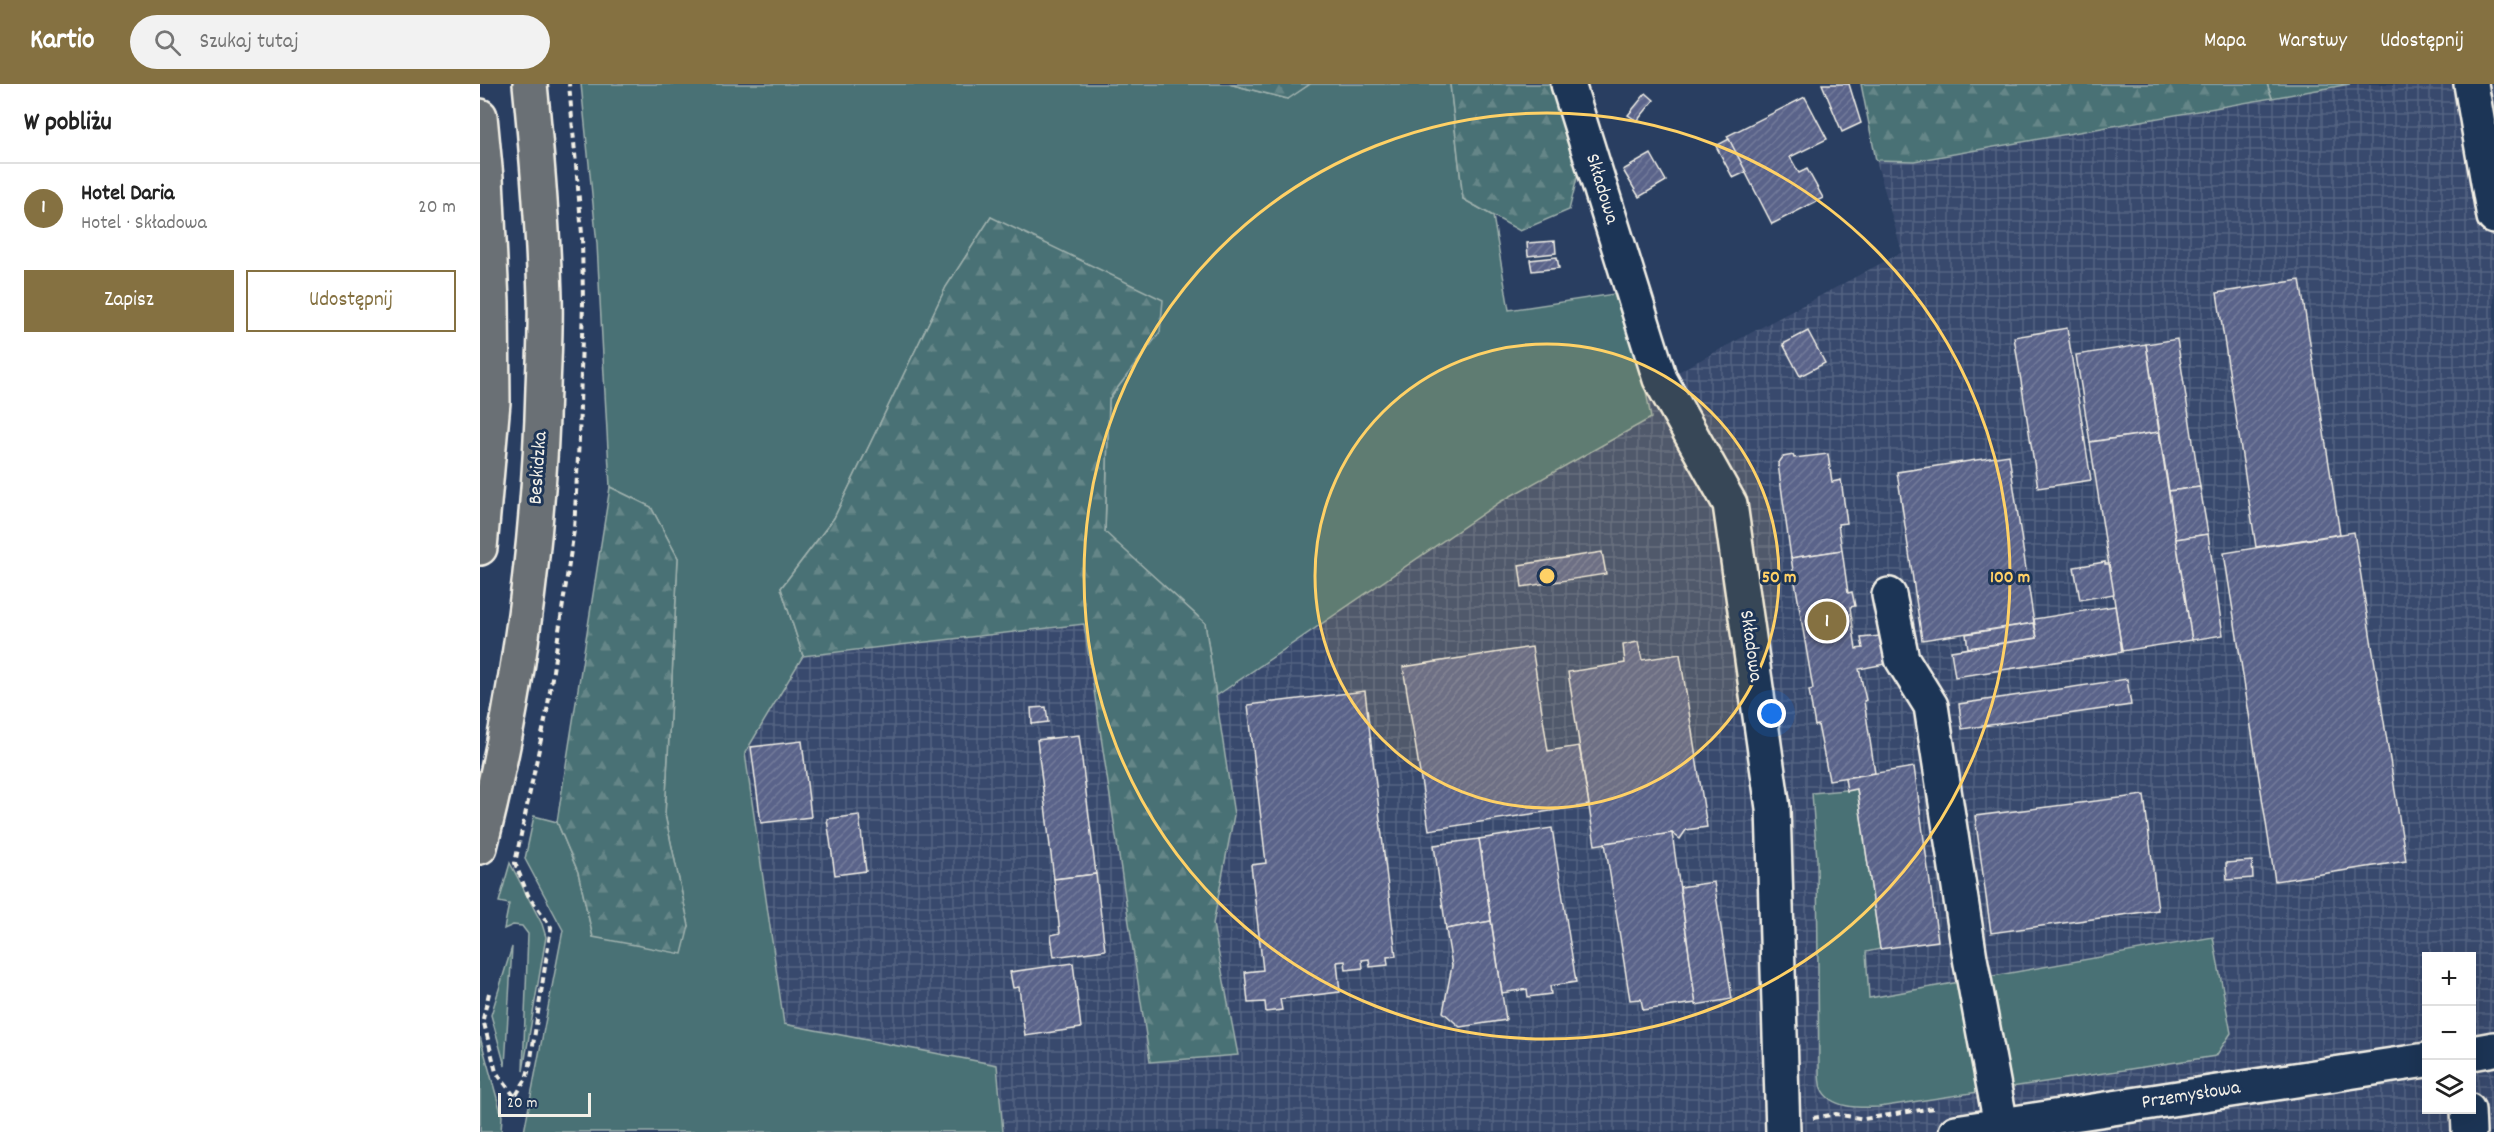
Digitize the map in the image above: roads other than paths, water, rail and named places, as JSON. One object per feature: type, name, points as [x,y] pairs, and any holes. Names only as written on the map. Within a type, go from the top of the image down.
[{"type":"main road","name":"Beskidzka","points":[[480,847],[501,755],[519,649],[532,551],[541,437],[545,300],[539,176],[530,84]]},
{"type":"main road","points":[[480,116],[486,178],[493,402],[480,548]]},
{"type":"main road","points":[[480,440],[493,402]]},
{"type":"street","name":"Składowa","points":[[1568,84],[1660,380],[1730,504],[1773,808],[1783,1132]]},
{"type":"street","points":[[2471,84],[2494,217]]},
{"type":"street","points":[[1890,595],[1902,659],[1917,708],[1970,958],[2001,1125]]},
{"type":"street","points":[[2476,1052],[2494,1049]]},
{"type":"street","name":"Przemysłowa","points":[[1956,1132],[2422,1061]]},
{"type":"street","points":[[2468,1114],[2469,1132]]},
{"type":"place","name":"Hotel Daria","points":[[1827,621]]}]
